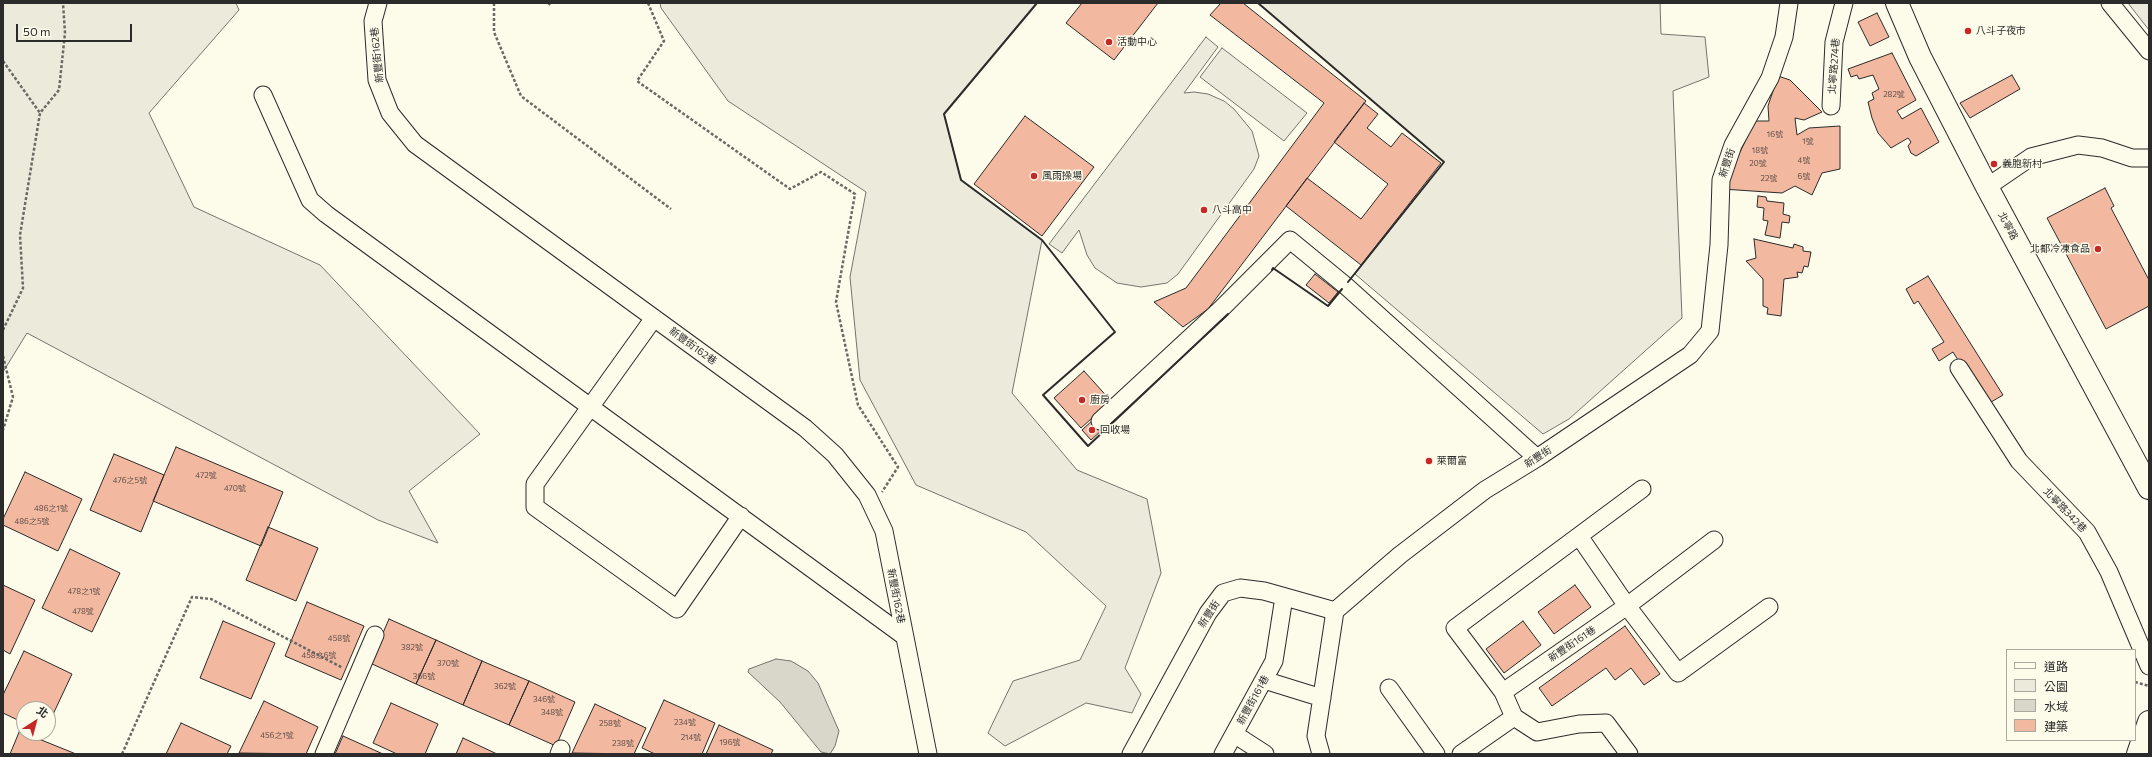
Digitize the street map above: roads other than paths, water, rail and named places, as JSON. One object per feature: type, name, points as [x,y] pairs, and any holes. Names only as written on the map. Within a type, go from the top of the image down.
[{"type":"main road","name":"北寧路","points":[[1897,3],[1920,57],[1987,187],[2149,488]]},
{"type":"main road","points":[[2138,754],[2149,722]]},
{"type":"street","name":"新豐街162巷","points":[[378,3],[373,21],[377,80],[390,113],[415,144],[805,428],[835,455],[867,495],[884,531],[928,754]]},
{"type":"street","name":"新豐街","points":[[1131,754],[1208,613],[1223,593],[1240,588],[1264,591],[1336,611],[1400,555],[1485,490],[1537,458],[1690,355],[1710,331],[1719,245],[1721,180],[1733,145],[1770,78],[1784,37],[1789,3]]},
{"type":"street","name":"北寧路274巷","points":[[1831,106],[1834,42],[1844,3]]},
{"type":"street","points":[[2110,3],[2149,51]]},
{"type":"street","points":[[263,94],[310,200],[326,214],[904,636]]},
{"type":"street","points":[[1987,187],[2031,156],[2078,144],[2102,148],[2132,158],[2149,158]]},
{"type":"street","points":[[1100,421],[1220,310],[1290,240],[1346,286],[1537,458]]},
{"type":"street","points":[[654,318],[535,484],[535,507],[677,608],[741,516]]},
{"type":"street","name":"北寧路342巷","points":[[1959,368],[2019,461],[2087,532],[2109,572],[2149,666]]},
{"type":"street","points":[[1629,754],[1606,723],[1579,724],[1537,732],[1514,717],[1503,692],[1455,628],[1642,489]]},
{"type":"street","points":[[1579,536],[1627,606],[1678,673],[1769,607]]},
{"type":"street","name":"新豐街161巷","points":[[1503,692],[1627,606],[1714,540]]},
{"type":"street","name":"新豐街161巷","points":[[1223,754],[1274,661],[1284,597]]},
{"type":"street","points":[[1321,754],[1316,736],[1336,611]]},
{"type":"street","points":[[324,754],[375,635]]},
{"type":"street","points":[[1264,680],[1322,698]]},
{"type":"street","points":[[1390,688],[1436,754]]},
{"type":"street","points":[[1461,754],[1514,717]]},
{"type":"street","points":[[1234,734],[1265,754]]},
{"type":"water","points":[[776,659],[791,661],[808,671],[818,683],[839,731],[835,746],[830,754],[821,752],[780,702],[748,672],[749,669]]},
{"type":"place","name":"八斗子夜市","points":[[1968,31]]},
{"type":"place","name":"活動中心","points":[[1109,42]]},
{"type":"place","name":"義胞新村","points":[[1994,164]]},
{"type":"place","name":"風雨操場","points":[[1034,176]]},
{"type":"place","name":"八斗高中","points":[[1204,210]]},
{"type":"place","name":"北都冷凍食品","points":[[2098,249]]},
{"type":"place","name":"廚房","points":[[1082,400]]},
{"type":"place","name":"回收場","points":[[1092,430]]},
{"type":"place","name":"萊爾富","points":[[1429,461]]}]
